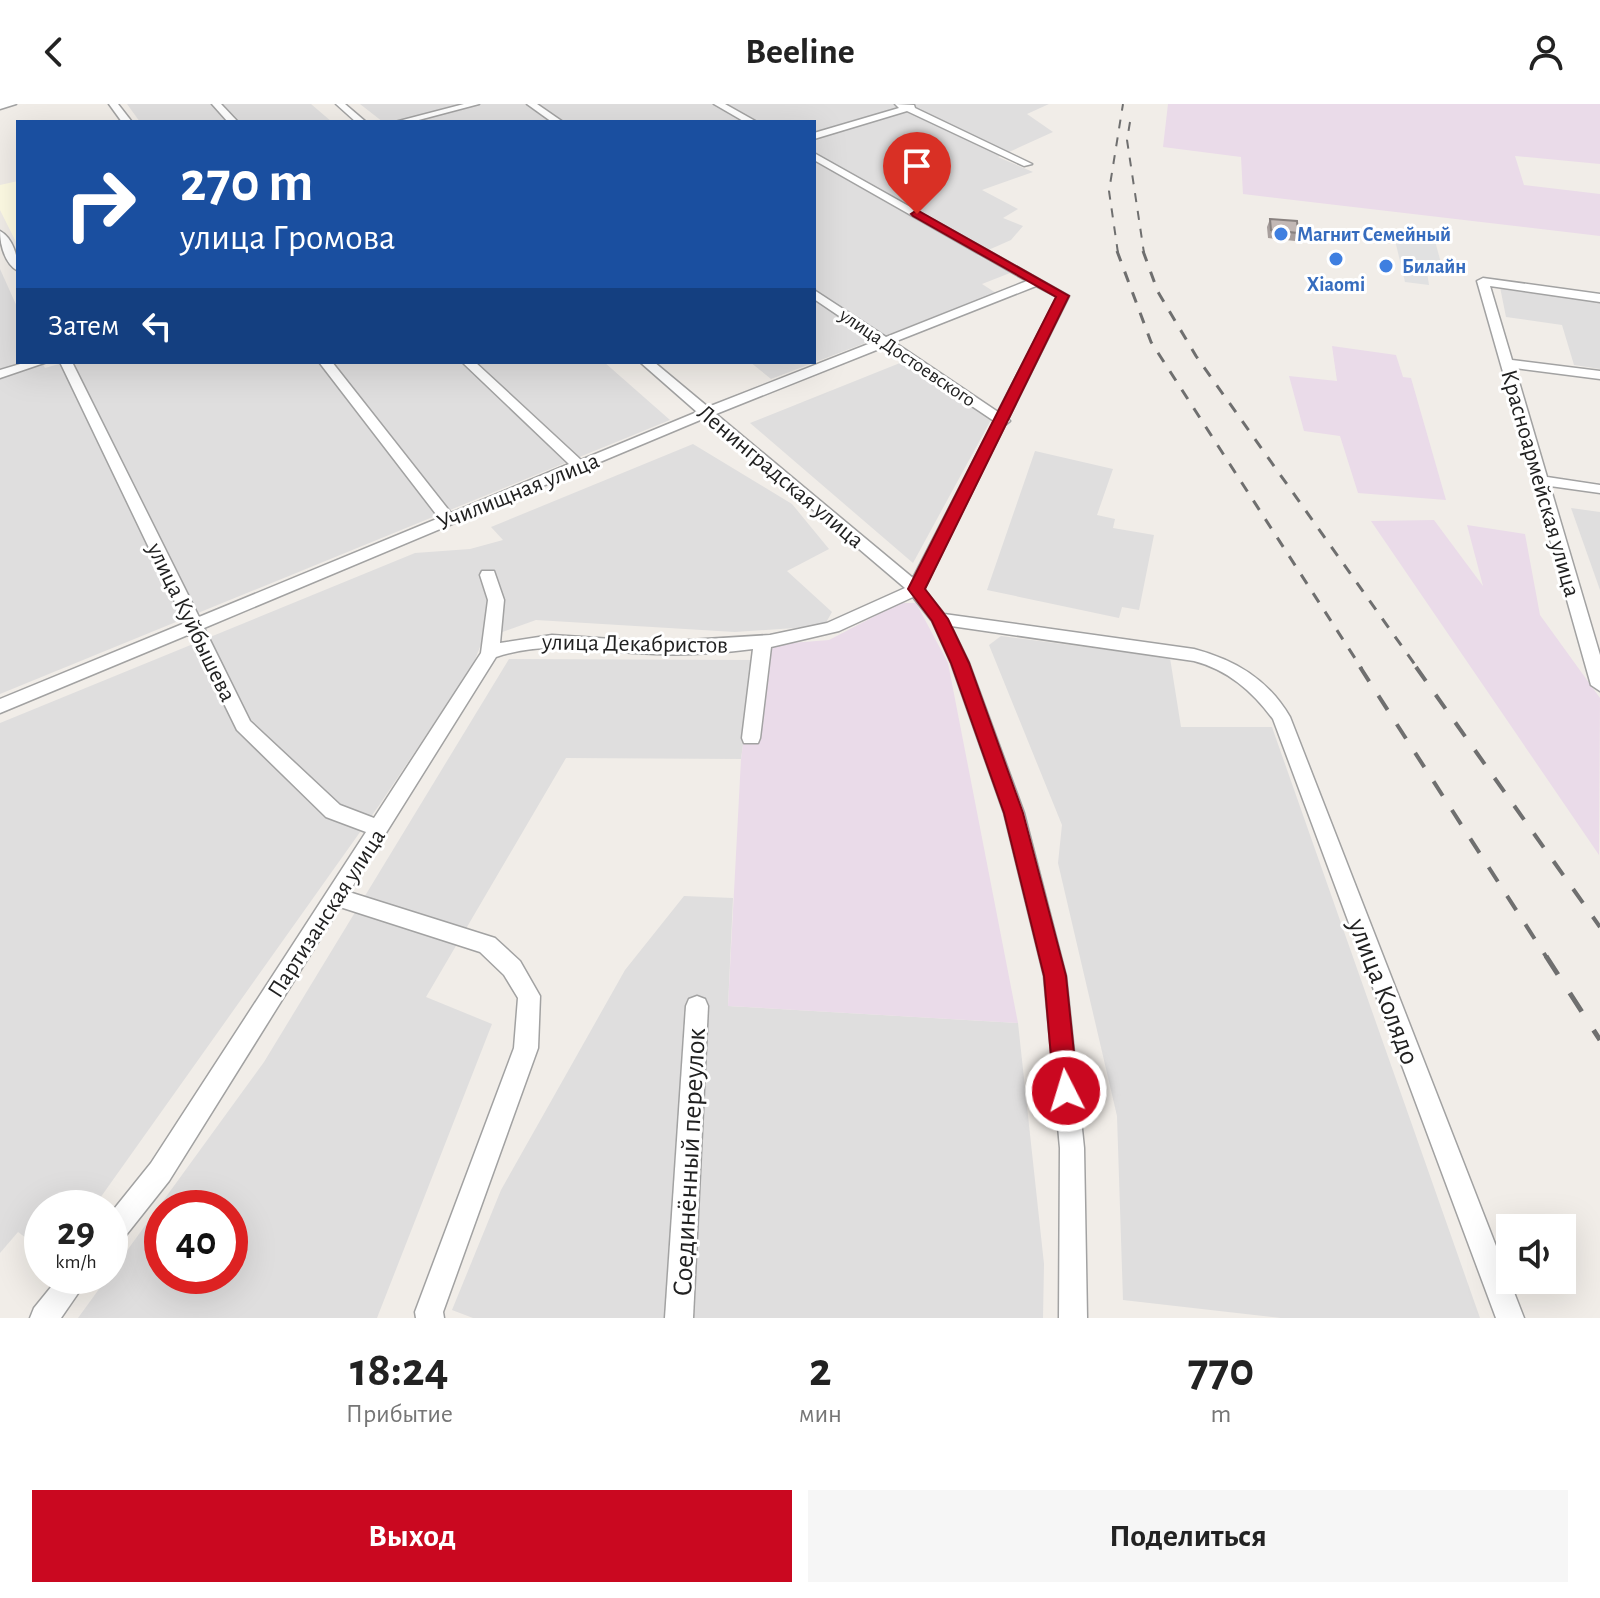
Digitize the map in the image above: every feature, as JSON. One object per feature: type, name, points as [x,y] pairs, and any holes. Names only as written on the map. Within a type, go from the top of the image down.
[{"type":"street","points":[[0,106],[12,104]]},
{"type":"street","points":[[113,104],[125,120]]},
{"type":"street","points":[[216,104],[231,120]]},
{"type":"street","points":[[340,104],[359,120]]},
{"type":"street","points":[[408,120],[475,104]]},
{"type":"street","points":[[531,104],[555,120]]},
{"type":"street","points":[[718,104],[748,120]]},
{"type":"street","points":[[816,135],[903,106],[922,104]]},
{"type":"street","points":[[903,106],[1027,164]]},
{"type":"street","points":[[816,157],[1063,296],[1003,421],[916,589]]},
{"type":"street","points":[[0,234],[16,264]]},
{"type":"street","name":"Училищная улица","points":[[0,706],[706,413],[1037,281]]},
{"type":"street","name":"Красноармейская улица","points":[[1600,298],[1483,281],[1538,480],[1600,685]]},
{"type":"street","name":"улица Достоевского","points":[[816,295],[1003,421]]},
{"type":"street","points":[[1506,363],[1600,375]]},
{"type":"street","points":[[0,374],[34,364]]},
{"type":"street","name":"улица Куйбышева","points":[[67,364],[243,725],[333,811],[380,829]]},
{"type":"street","points":[[327,364],[448,520]]},
{"type":"street","points":[[470,364],[579,466]]},
{"type":"street","name":"Ленинградская улица","points":[[648,364],[916,589],[939,619],[960,663],[1014,813],[1055,976],[1072,1148],[1073,1318]]},
{"type":"street","points":[[1538,480],[1600,489]]},
{"type":"street","name":"Партизанская улица","points":[[128,1212],[160,1172],[490,653],[496,600],[488,575]]},
{"type":"street","name":"улица Декабристов","points":[[490,653],[515,642],[542,640],[656,648],[743,645],[831,627],[916,589]]},
{"type":"street","name":"улица Колядо","points":[[939,619],[1220,661],[1245,675],[1267,697],[1281,717],[1510,1318]]},
{"type":"street","points":[[751,738],[763,641]]},
{"type":"street","points":[[337,897],[487,945],[512,968],[529,996],[526,1048],[429,1312],[430,1318]]},
{"type":"street","name":"Соединённый переулок","points":[[679,1318],[697,1006]]},
{"type":"street","points":[[44,1318],[63,1294]]},
{"type":"shaded area","points":[[127,104],[311,104],[330,120],[139,120]]},
{"type":"shaded area","points":[[360,104],[1049,104],[1027,114],[1053,132],[998,157],[1033,172],[982,190],[1018,209],[1003,218],[1023,226],[1011,240],[977,255],[1010,273],[982,284],[996,293],[816,362],[816,120],[380,120]]},
{"type":"shaded area","points":[[1168,104],[1600,104],[1600,164],[1515,156],[1524,185],[1600,194],[1600,236],[1243,194],[1241,157],[1163,147]]},
{"type":"shaded area","points":[[16,181],[16,242],[0,210],[0,185]]},
{"type":"shaded area","points":[[1394,236],[1435,241],[1444,274],[1427,272],[1429,285],[1405,282]]},
{"type":"shaded area","points":[[0,269],[16,305],[16,364],[43,364],[45,368],[59,364],[606,364],[670,420],[0,694]]},
{"type":"shaded area","points":[[1500,287],[1600,302],[1600,369],[1574,365],[1562,325],[1506,317]]},
{"type":"shaded area","points":[[1332,346],[1396,355],[1403,377],[1411,378],[1446,500],[1358,493],[1340,436],[1304,431],[1289,376],[1337,381]]},
{"type":"shaded area","points":[[900,363],[992,418],[913,563],[750,423]]},
{"type":"shaded area","points":[[752,364],[810,364],[771,379]]},
{"type":"shaded area","points":[[693,444],[792,504],[829,549],[787,571],[832,612],[824,626],[735,632],[536,620],[483,639],[473,665],[380,804],[106,1190],[24,1190],[24,1236],[18,1232],[0,1253],[0,723],[415,553],[470,549],[503,540],[491,527]]},
{"type":"shaded area","points":[[1035,451],[1113,469],[1097,515],[1115,519],[1113,528],[1154,535],[1139,610],[1122,607],[1119,618],[987,590]]},
{"type":"shaded area","points":[[1571,508],[1600,512],[1600,590]]},
{"type":"shaded area","points":[[1434,520],[1483,586],[1467,525],[1525,534],[1540,615],[1600,698],[1599,855],[1371,521]]},
{"type":"shaded area","points":[[900,603],[916,603],[948,663],[1018,1023],[728,1006],[741,759],[755,660],[766,645],[829,640]]},
{"type":"shaded area","points":[[1001,636],[1170,658],[1181,727],[1272,727],[1480,1318],[1281,1318],[1123,1300],[1117,1116],[1058,863],[1062,825],[989,645]]},
{"type":"shaded area","points":[[509,659],[755,660],[741,759],[566,758],[426,997],[492,1024],[377,1318],[78,1318],[95,1294],[128,1294],[128,1249],[144,1227],[144,1294],[248,1294],[248,1190],[171,1190],[264,1062]]},
{"type":"shaded area","points":[[684,896],[733,898],[728,1006],[1018,1023],[1044,1264],[1043,1318],[473,1318],[452,1310],[501,1190],[625,970]]},
{"type":"building","points":[[1270,219],[1297,221],[1298,233],[1271,230]]},
{"type":"railway","points":[[1118,253],[1109,191],[1123,104]]},
{"type":"railway","points":[[1130,122],[1127,140],[1144,253]]},
{"type":"railway","points":[[1117,251],[1151,342],[1362,669]]},
{"type":"railway","points":[[1143,251],[1158,292],[1196,356],[1418,669]]},
{"type":"railway","points":[[1360,667],[1547,958]]},
{"type":"railway","points":[[1416,667],[1600,927]]},
{"type":"railway","points":[[1546,956],[1600,1040]]},
{"type":"place","name":"Магнит Семейный","points":[[1281,234]]},
{"type":"place","name":"Xiaomi","points":[[1336,259]]},
{"type":"place","name":"Билайн","points":[[1386,266]]},
{"type":"route","points":[[917,214],[1063,296],[1003,421],[916,589],[939,619],[960,663],[1014,813],[1055,976],[1066,1091]]}]
